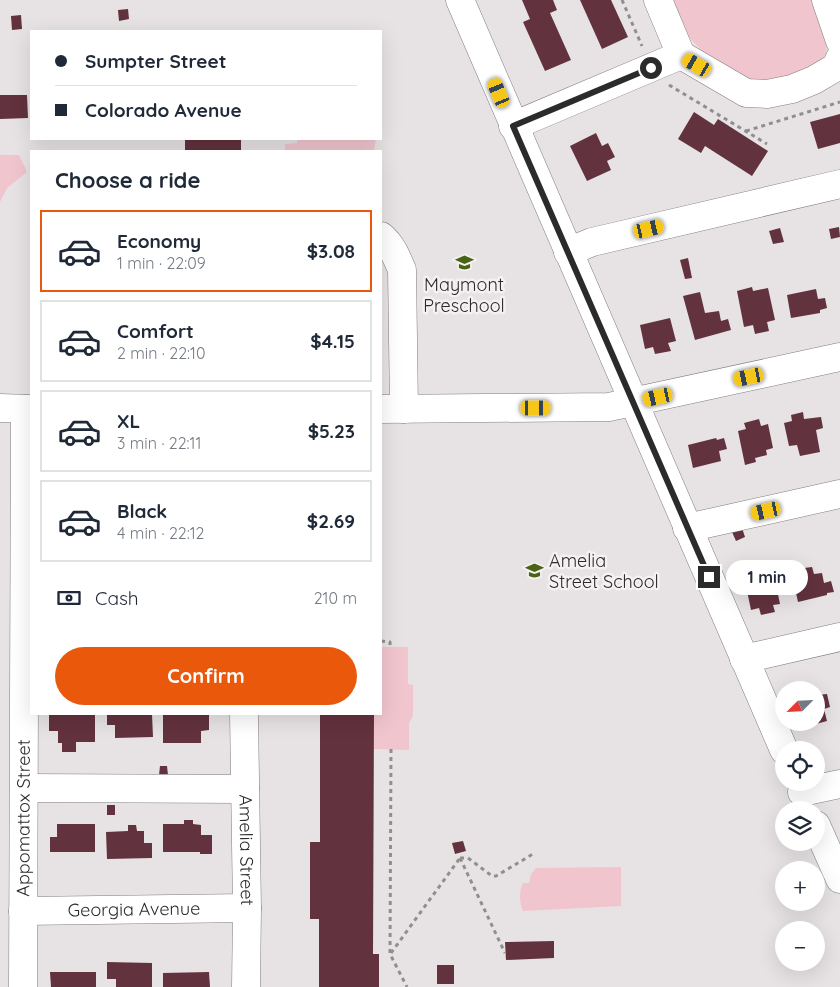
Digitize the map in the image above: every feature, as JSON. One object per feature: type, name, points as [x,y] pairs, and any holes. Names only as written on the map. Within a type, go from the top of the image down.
[{"type":"street","points":[[460,0],[780,741]]},
{"type":"street","points":[[658,0],[681,55],[746,93],[767,94],[792,89],[814,80],[836,67],[840,58]]},
{"type":"street","points":[[826,0],[840,41]]},
{"type":"street","points":[[513,126],[681,55]]},
{"type":"street","points":[[568,252],[592,242],[840,184]]},
{"type":"street","points":[[382,237],[397,256],[402,270],[392,409],[609,407],[840,357]]},
{"type":"street","name":"Appomattox Street","points":[[19,409],[28,535],[23,987]]},
{"type":"street","points":[[688,528],[840,494]]},
{"type":"street","points":[[744,659],[840,637]]},
{"type":"street","name":"Amelia Street","points":[[244,715],[247,908],[246,987]]},
{"type":"street","points":[[803,795],[840,784]]},
{"type":"street","points":[[24,788],[245,789]]},
{"type":"street","points":[[825,845],[840,879]]},
{"type":"street","name":"Georgia Avenue","points":[[23,911],[247,908]]},
{"type":"path","points":[[622,0],[642,48]]},
{"type":"path","points":[[664,82],[767,144]]},
{"type":"path","points":[[746,131],[840,102]]},
{"type":"path","points":[[382,641],[390,642],[390,647]]},
{"type":"path","points":[[391,749],[390,954],[407,987]]},
{"type":"path","points":[[460,858],[468,858],[492,876],[496,876],[533,854]]},
{"type":"path","points":[[390,954],[460,858]]},
{"type":"path","points":[[460,858],[505,953]]},
{"type":"shaded area","points":[[671,0],[812,0],[827,35],[826,54],[817,67],[766,83],[746,80],[704,53],[685,33]]},
{"type":"shaded area","points":[[297,140],[376,140],[374,150],[285,150],[285,144],[297,143]]},
{"type":"shaded area","points":[[0,155],[19,155],[27,172],[7,188],[0,202]]},
{"type":"shaded area","points":[[382,647],[408,647],[408,684],[413,685],[413,716],[409,723],[409,750],[374,749],[374,715],[382,715]]},
{"type":"shaded area","points":[[621,867],[621,906],[523,911],[520,900],[522,886],[523,883],[529,883],[531,874],[536,868]]},
{"type":"building","points":[[522,0],[553,0],[557,10],[550,13],[571,60],[545,71],[523,22],[530,19]]},
{"type":"building","points":[[580,0],[611,0],[628,37],[602,49]]},
{"type":"building","points":[[128,9],[129,19],[119,21],[118,10]]},
{"type":"building","points":[[21,15],[22,29],[12,30],[11,16]]},
{"type":"building","points":[[0,95],[27,95],[28,118],[0,119]]},
{"type":"building","points":[[694,112],[714,125],[718,119],[768,151],[752,176],[705,146],[701,153],[678,139]]},
{"type":"building","points":[[840,114],[840,143],[818,149],[810,122]]},
{"type":"building","points":[[596,133],[602,146],[608,143],[615,157],[607,161],[611,170],[587,181],[570,146]]},
{"type":"building","points":[[185,140],[241,140],[241,150],[185,150]]},
{"type":"building","points":[[839,227],[840,237],[831,239],[829,229]]},
{"type":"building","points":[[780,228],[784,242],[773,244],[769,231]]},
{"type":"building","points":[[688,258],[692,278],[685,279],[680,260]]},
{"type":"building","points":[[752,287],[753,291],[768,288],[775,320],[767,322],[769,331],[755,334],[753,325],[744,327],[737,291]]},
{"type":"building","points":[[816,289],[818,299],[825,298],[827,308],[820,310],[820,313],[791,318],[787,295]]},
{"type":"building","points":[[700,292],[705,313],[719,311],[721,321],[728,319],[731,330],[695,340],[683,296]]},
{"type":"building","points":[[670,318],[676,341],[668,343],[671,351],[655,354],[653,347],[645,349],[640,325]]},
{"type":"building","points":[[803,412],[804,419],[821,417],[823,428],[816,430],[820,452],[800,456],[797,445],[789,446],[784,423],[792,421],[791,415]]},
{"type":"building","points":[[759,419],[761,426],[768,424],[773,448],[766,450],[767,455],[755,458],[756,462],[745,465],[738,431],[746,429],[744,423]]},
{"type":"building","points":[[716,438],[717,440],[724,438],[727,449],[719,451],[721,461],[693,468],[688,445]]},
{"type":"building","points":[[742,528],[745,537],[736,541],[732,532]]},
{"type":"building","points":[[812,567],[814,574],[822,573],[824,583],[831,581],[834,592],[798,602],[793,579],[806,576],[804,568]]},
{"type":"building","points":[[775,580],[780,604],[773,605],[775,612],[761,615],[759,608],[751,610],[746,586]]},
{"type":"building","points":[[825,694],[827,694],[830,707],[825,709]]},
{"type":"building","points":[[49,715],[95,715],[95,742],[76,742],[76,752],[62,752],[62,743],[58,743],[58,731],[49,731]]},
{"type":"building","points":[[107,715],[152,715],[153,737],[115,738],[115,725],[107,725]]},
{"type":"building","points":[[163,715],[209,715],[209,730],[201,731],[201,743],[163,743]]},
{"type":"building","points":[[320,715],[374,715],[373,954],[379,954],[379,987],[319,987],[319,919],[310,919],[310,842],[320,842]]},
{"type":"building","points":[[160,766],[167,766],[168,775],[159,775]]},
{"type":"building","points":[[107,805],[115,805],[115,815],[107,815]]},
{"type":"building","points":[[184,820],[193,820],[193,824],[201,825],[201,835],[212,835],[212,854],[200,854],[200,852],[163,852],[163,824],[184,824]]},
{"type":"building","points":[[57,824],[95,824],[95,852],[50,852],[50,837],[57,837]]},
{"type":"building","points":[[128,825],[136,825],[137,831],[144,831],[144,843],[152,843],[152,858],[107,859],[106,832],[128,831]]},
{"type":"building","points":[[463,841],[466,851],[455,854],[452,843]]},
{"type":"building","points":[[554,941],[554,958],[506,960],[505,942]]},
{"type":"building","points":[[107,962],[152,963],[152,987],[116,987],[116,979],[107,979]]},
{"type":"building","points":[[437,965],[454,965],[454,984],[437,984]]},
{"type":"building","points":[[50,972],[96,972],[96,987],[51,987]]},
{"type":"building","points":[[209,972],[210,987],[163,987],[163,973]]},
{"type":"place","name":"Maymont Preschool","points":[[464,262]]},
{"type":"place","name":"Amelia Street School","points":[[535,571]]},
{"type":"route","points":[[651,68],[513,126],[709,577]]}]
